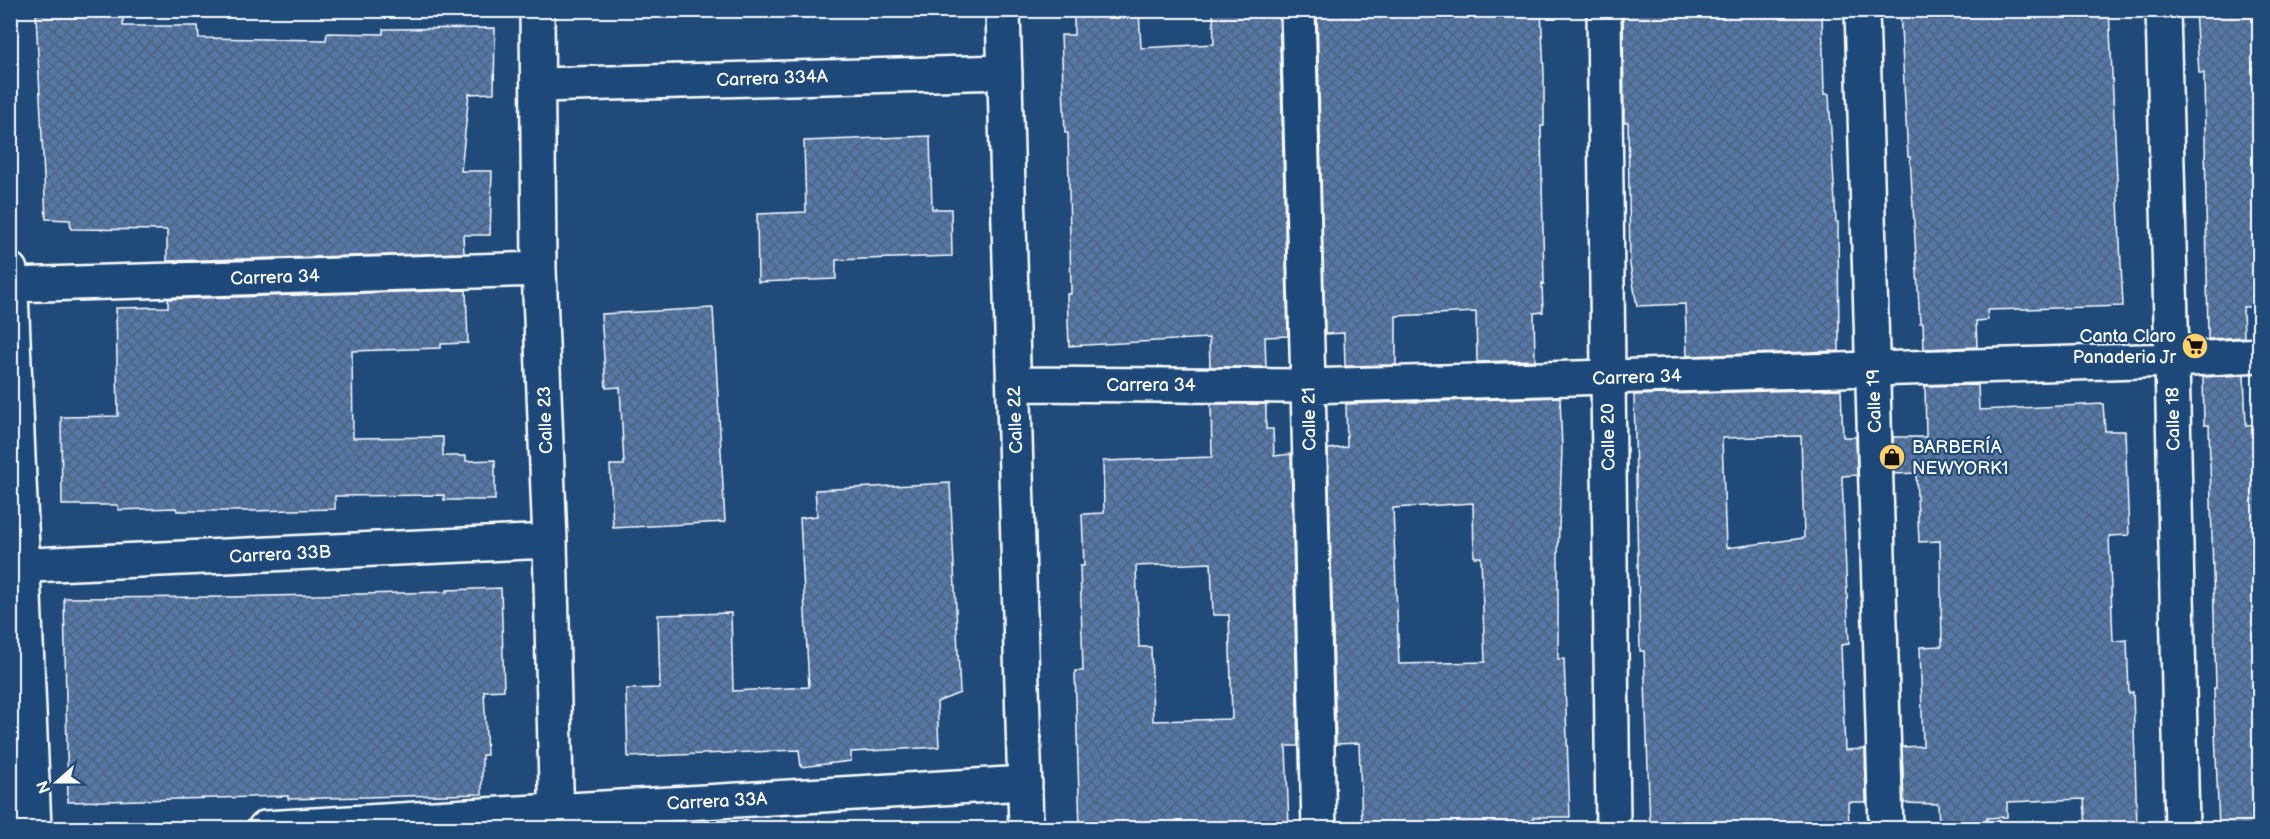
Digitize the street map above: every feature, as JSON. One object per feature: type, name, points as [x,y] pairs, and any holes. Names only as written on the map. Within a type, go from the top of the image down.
[{"type":"street","name":"Calle 23","points":[[537,10],[539,269],[550,542],[557,820]]},
{"type":"street","name":"Calle 22","points":[[1003,10],[1026,828]]},
{"type":"street","name":"Calle 21","points":[[1298,10],[1319,828]]},
{"type":"street","name":"Calle 20","points":[[1604,10],[1613,828]]},
{"type":"street","name":"Calle 19","points":[[1862,10],[1886,828]]},
{"type":"street","name":"Calle 18","points":[[2163,10],[2182,828]]},
{"type":"street","name":"Carrera 334A","points":[[538,85],[1005,72]]},
{"type":"street","name":"Carrera 34","points":[[11,285],[539,269]]},
{"type":"street","points":[[10,270],[17,566],[34,828]]},
{"type":"street","name":"Carrera 34","points":[[1014,384],[1308,386],[2172,360],[2259,355]]},
{"type":"street","name":"Carrera 33B","points":[[17,566],[550,542]]},
{"type":"street","name":"Carrera 33A","points":[[265,828],[557,820],[1025,783]]},
{"type":"building","points":[[1074,10],[1139,10],[1141,48],[1214,44],[1213,10],[1279,10],[1288,336],[1265,337],[1266,367],[1210,367],[1209,338],[1069,346],[1067,294],[1071,294],[1068,133],[1065,133],[1061,35],[1074,35]]},
{"type":"building","points":[[1317,10],[1541,10],[1544,73],[1544,126],[1541,126],[1544,284],[1542,283],[1543,312],[1534,313],[1535,360],[1477,362],[1476,312],[1396,316],[1396,365],[1345,366],[1344,333],[1325,334]]},
{"type":"building","points":[[1623,10],[1822,10],[1824,94],[1829,94],[1836,222],[1838,222],[1839,351],[1687,356],[1685,304],[1637,306],[1630,265],[1628,122],[1624,122]]},
{"type":"building","points":[[1900,10],[2109,10],[2123,306],[1987,310],[1988,320],[1976,321],[1977,347],[1924,349],[1923,323],[1920,323],[1910,157],[1908,157]]},
{"type":"building","points":[[2195,10],[2258,10],[2259,307],[2243,307],[2244,337],[2208,339],[2204,73],[2199,73]]},
{"type":"building","points":[[36,14],[123,16],[123,26],[198,26],[199,38],[326,40],[327,33],[383,34],[383,29],[495,28],[494,93],[469,94],[461,171],[492,171],[490,235],[463,235],[464,253],[167,261],[167,230],[71,229],[70,220],[46,219]]},
{"type":"building","points":[[930,136],[932,209],[951,209],[952,256],[836,260],[836,279],[758,282],[757,214],[806,212],[804,141]]},
{"type":"building","points":[[466,290],[468,343],[441,344],[441,348],[352,351],[353,438],[443,437],[443,456],[466,456],[466,461],[495,460],[495,500],[444,500],[444,495],[335,496],[335,509],[251,511],[177,511],[176,508],[118,510],[118,505],[62,505],[61,417],[118,416],[116,308],[168,307],[168,299]]},
{"type":"building","points":[[713,308],[725,522],[613,528],[610,465],[624,465],[620,387],[606,388],[601,314]]},
{"type":"building","points":[[2244,375],[2246,425],[2259,424],[2259,828],[2219,828],[2209,425],[2204,425],[2203,377]]},
{"type":"building","points":[[1978,385],[1979,410],[2103,404],[2105,431],[2125,431],[2129,535],[2109,536],[2113,641],[2127,640],[2129,693],[2133,692],[2137,828],[2086,828],[2084,799],[2007,802],[2007,817],[1987,818],[1988,828],[1939,828],[1938,804],[1904,803],[1902,747],[1923,746],[1920,647],[1942,646],[1940,541],[1919,542],[1916,473],[1894,474],[1893,437],[1926,437],[1925,386]]},
{"type":"building","points":[[1841,389],[1843,437],[1856,437],[1857,475],[1842,476],[1849,644],[1841,645],[1845,750],[1865,749],[1866,802],[1848,802],[1849,828],[1650,828],[1644,651],[1640,651],[1634,395]],"holes":[[[1801,436],[1804,538],[1726,548],[1722,438]]]},
{"type":"building","points":[[1560,397],[1562,449],[1558,554],[1558,659],[1564,659],[1570,817],[1533,817],[1533,828],[1371,828],[1371,823],[1362,823],[1359,743],[1336,744],[1328,449],[1347,447],[1346,404]],"holes":[[[1473,503],[1474,557],[1481,557],[1485,662],[1399,664],[1393,508]]]},
{"type":"building","points":[[1211,404],[1266,404],[1266,429],[1273,429],[1274,456],[1291,454],[1298,746],[1286,746],[1289,828],[1227,828],[1227,824],[1080,828],[1075,671],[1083,671],[1080,566],[1084,566],[1082,514],[1104,513],[1103,461],[1212,457]],"holes":[[[1211,563],[1213,615],[1229,615],[1232,719],[1153,721],[1151,647],[1139,647],[1136,566]]]},
{"type":"building","points":[[950,483],[960,693],[937,702],[939,747],[851,752],[851,761],[801,767],[799,750],[628,757],[626,689],[660,688],[658,615],[731,613],[733,691],[809,687],[800,518],[817,516],[815,490]]},
{"type":"building","points":[[501,588],[504,690],[484,691],[487,755],[482,755],[482,794],[68,802],[64,598],[447,592],[447,590]]},
{"type":"place","name":"Canta Claro Panaderia Jr","points":[[2195,346]]},
{"type":"place","name":"BARBERÍA NEWYORK1","points":[[1892,457]]}]
